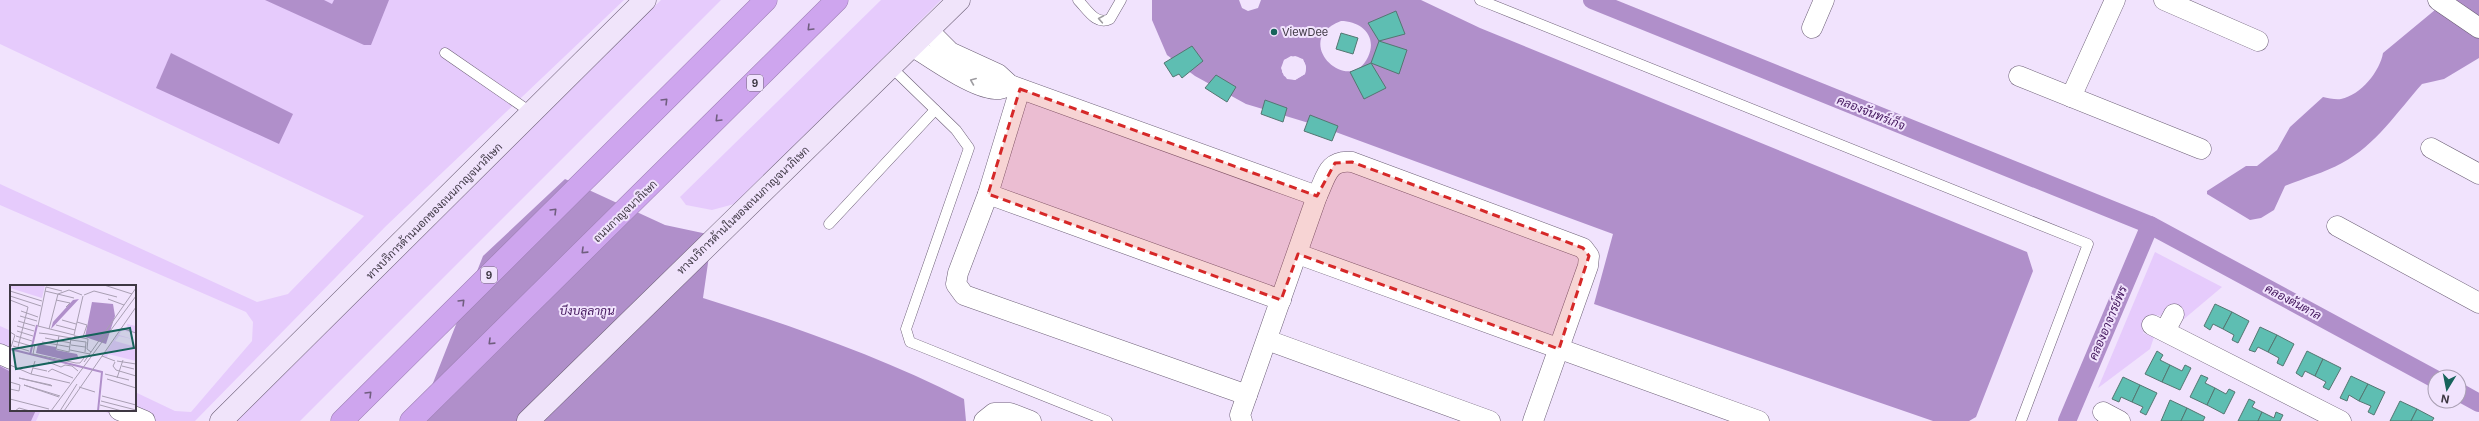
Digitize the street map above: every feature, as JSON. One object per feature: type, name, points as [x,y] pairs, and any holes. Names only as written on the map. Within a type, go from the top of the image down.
[{"type":"highway","name":"9","points":[[342,421],[766,0]]},
{"type":"highway","name":"ถนนกาญจนาภิเษก","points":[[411,421],[672,165],[837,0]]},
{"type":"main road","name":"ทางบริการด้านนอกของถนนกาญจนาภิเษก","points":[[221,421],[645,0]]},
{"type":"main road","name":"ทางบริการด้านในของถนนกาญจนาภิเษก","points":[[528,421],[750,202],[959,0]]},
{"type":"street","points":[[1812,28],[1824,0]]},
{"type":"street","points":[[2071,97],[2115,0]]},
{"type":"street","points":[[2164,0],[2258,41]]},
{"type":"street","points":[[2438,0],[2479,28]]},
{"type":"street","points":[[928,30],[950,52],[998,74],[1015,87],[1318,196]]},
{"type":"street","points":[[912,46],[952,72],[973,82],[995,90],[1015,87]]},
{"type":"street","points":[[2019,76],[2200,149]]},
{"type":"street","points":[[1015,87],[988,194],[958,273],[956,284],[964,295],[1247,395]]},
{"type":"street","points":[[2431,148],[2479,174]]},
{"type":"street","points":[[1242,421],[1240,415],[1318,196],[1330,169],[1335,163],[1342,161],[1352,162],[1583,248],[1590,256],[1588,266],[1533,421]]},
{"type":"street","points":[[988,194],[1281,300]]},
{"type":"street","points":[[2337,226],[2479,303]]},
{"type":"street","points":[[1298,254],[1758,421]]},
{"type":"street","points":[[2174,314],[2158,328],[2341,421]]},
{"type":"street","points":[[1267,340],[1490,421]]},
{"type":"street","points":[[0,354],[10,359]]},
{"type":"street","points":[[121,411],[145,421]]},
{"type":"street","points":[[984,421],[994,413],[1010,413],[1031,421]]},
{"type":"lane","points":[[1078,0],[1095,18],[1105,21],[1110,19],[1121,0]]},
{"type":"lane","points":[[1480,0],[2088,244],[2021,421]]},
{"type":"lane","points":[[445,53],[532,113]]},
{"type":"lane","points":[[890,66],[956,130],[969,148],[906,329],[910,342],[1107,421]]},
{"type":"lane","points":[[829,224],[935,110]]},
{"type":"highlighted area","points":[[1020,89],[1317,196],[1335,163],[1352,162],[1583,248],[1589,256],[1559,349],[1298,254],[1281,300],[988,194]]},
{"type":"shaded area","points":[[0,0],[624,0],[386,226],[195,421],[124,421],[104,411],[136,411],[136,392],[175,411],[191,412],[252,341],[253,322],[246,312],[0,205],[0,184],[257,302],[288,294],[364,216],[0,44]]},
{"type":"shaded area","points":[[661,0],[721,0],[300,421],[236,421]]},
{"type":"shaded area","points":[[881,0],[941,0],[738,203],[712,210],[686,205],[680,197]]},
{"type":"shaded area","points":[[2155,252],[2222,287],[2178,324],[2166,316],[2151,315],[2143,333],[2154,337],[2150,349],[2098,388]]},
{"type":"shaded area","points":[[0,326],[10,331],[10,411],[41,411],[36,421],[0,421]]},
{"type":"water","points":[[265,0],[324,0],[332,4],[334,0],[389,0],[371,45],[364,45]]},
{"type":"water","points":[[1152,0],[1239,0],[1242,8],[1248,11],[1258,8],[1261,0],[1421,0],[1480,28],[2027,252],[2033,271],[1976,417],[1969,421],[1933,421],[1594,304],[1613,234],[1322,127],[1246,104],[1195,76],[1167,55],[1152,20]],"holes":[[[1341,21],[1361,27],[1366,31],[1371,43],[1371,49],[1368,57],[1359,68],[1348,71],[1337,69],[1328,62],[1322,52],[1321,40],[1326,30]],[[1295,56],[1301,58],[1306,65],[1305,74],[1295,80],[1287,79],[1282,72],[1284,60]]]},
{"type":"water","points":[[2447,0],[2479,0],[2479,58],[2444,79],[2422,84],[2376,137],[2365,147],[2354,156],[2335,167],[2285,186],[2274,210],[2261,218],[2250,220],[2207,194],[2207,191],[2246,166],[2257,166],[2277,150],[2290,127],[2323,97],[2341,99],[2356,93],[2374,74],[2383,53]]},
{"type":"water","points":[[171,53],[293,114],[279,144],[156,88]]},
{"type":"water","name":"บึงบลูลากูน","points":[[565,179],[665,225],[712,235],[703,298],[803,331],[901,369],[964,399],[966,421],[418,421],[483,256]]},
{"type":"water","points":[[0,366],[10,371],[10,411],[36,411],[31,421],[0,421]]},
{"type":"pier","points":[[1291,56],[1303,59],[1306,67],[1305,74],[1295,80],[1284,76],[1281,68],[1284,60]],"holes":[[[1291,58],[1301,61],[1304,67],[1303,73],[1295,78],[1286,75],[1283,68],[1285,62]]]},
{"type":"building","points":[[1396,11],[1405,34],[1379,41],[1368,23]]},
{"type":"building","points":[[1341,33],[1358,38],[1353,54],[1336,49]]},
{"type":"building","points":[[1379,41],[1407,50],[1399,74],[1371,63]]},
{"type":"building","points":[[1192,46],[1203,61],[1182,78],[1179,74],[1173,77],[1164,63]]},
{"type":"building","points":[[1371,63],[1386,88],[1364,99],[1350,72]]},
{"type":"building","points":[[1216,75],[1236,87],[1227,102],[1205,88]]},
{"type":"building","points":[[1265,100],[1287,108],[1283,122],[1261,114]]},
{"type":"building","points":[[1310,115],[1338,126],[1332,141],[1304,131]]},
{"type":"building","points":[[2215,304],[2232,312],[2223,329],[2213,324],[2210,330],[2204,326]]},
{"type":"building","points":[[2232,312],[2249,321],[2238,343],[2232,340],[2234,335],[2223,329]]},
{"type":"building","points":[[2260,327],[2277,335],[2268,352],[2258,347],[2255,352],[2249,350]]},
{"type":"building","points":[[2277,335],[2294,344],[2283,366],[2277,363],[2279,358],[2268,352]]},
{"type":"building","points":[[2157,351],[2163,355],[2160,360],[2170,365],[2162,382],[2145,374]]},
{"type":"building","points":[[2307,351],[2323,359],[2315,376],[2305,371],[2302,377],[2296,373]]},
{"type":"building","points":[[2323,359],[2341,368],[2329,390],[2323,387],[2326,382],[2315,376]]},
{"type":"building","points":[[2170,365],[2182,371],[2185,365],[2191,368],[2180,390],[2162,382]]},
{"type":"building","points":[[2201,375],[2208,378],[2205,383],[2215,388],[2207,405],[2190,397]]},
{"type":"building","points":[[2351,376],[2368,384],[2359,401],[2349,395],[2347,401],[2340,398]]},
{"type":"building","points":[[2123,377],[2140,385],[2132,402],[2121,397],[2119,402],[2112,399]]},
{"type":"building","points":[[2368,384],[2385,392],[2374,415],[2368,412],[2371,406],[2359,401]]},
{"type":"building","points":[[2140,385],[2157,393],[2146,415],[2140,412],[2143,407],[2132,402]]},
{"type":"building","points":[[2215,388],[2226,394],[2229,389],[2235,392],[2224,414],[2207,405]]},
{"type":"building","points":[[2249,399],[2255,402],[2252,407],[2262,412],[2258,421],[2238,421]]},
{"type":"building","points":[[2170,400],[2187,408],[2181,421],[2161,421]]},
{"type":"building","points":[[2400,401],[2417,409],[2411,421],[2390,421]]},
{"type":"building","points":[[2187,408],[2205,417],[2203,421],[2181,421]]},
{"type":"building","points":[[2417,409],[2434,418],[2432,421],[2411,421]]},
{"type":"building","points":[[2262,412],[2274,418],[2276,412],[2283,415],[2280,421],[2258,421]]},
{"type":"waterway","name":"คลองจันทร์เก็จ","points":[[1592,0],[2150,225],[2427,375]]},
{"type":"waterway","name":"คลองอาจารย์พร","points":[[2067,421],[2150,225]]},
{"type":"waterway","name":"คลองต้นตาล","points":[[2467,396],[2479,403]]},
{"type":"place","name":"ViewDee","points":[[1274,32]]}]
